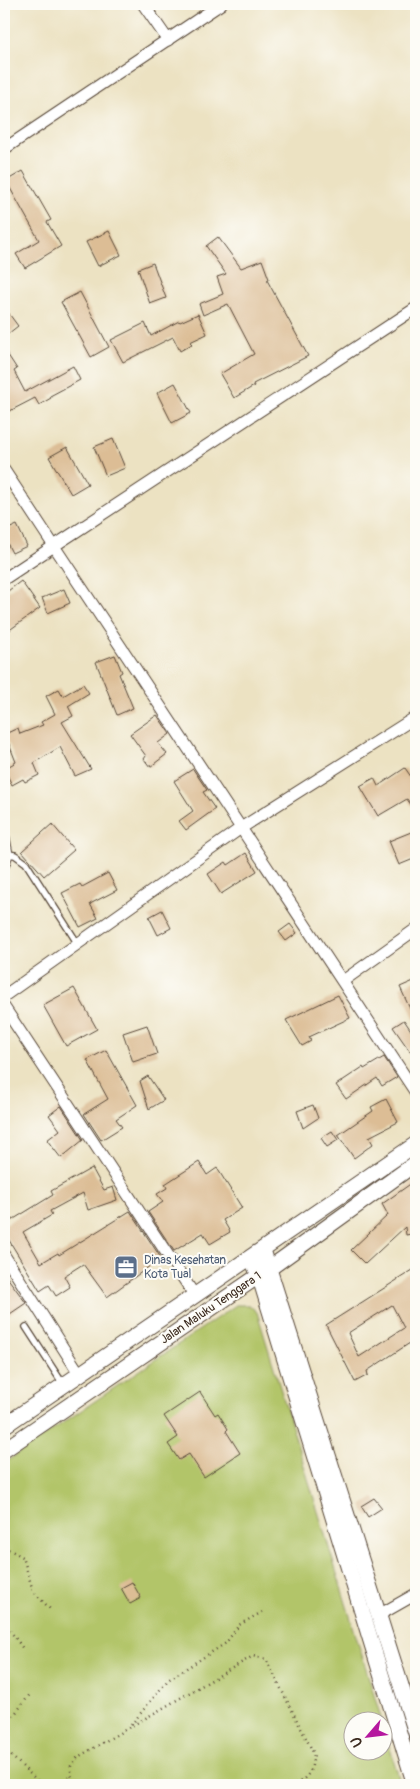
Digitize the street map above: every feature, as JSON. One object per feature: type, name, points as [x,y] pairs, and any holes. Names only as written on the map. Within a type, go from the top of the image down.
[{"type":"street","points":[[143,4],[168,40]]},
{"type":"street","points":[[4,149],[222,4]]},
{"type":"street","points":[[4,578],[416,308]]},
{"type":"street","points":[[4,470],[416,1093]]},
{"type":"street","points":[[5,992],[78,944],[241,828],[416,717]]},
{"type":"street","points":[[4,838],[6,859]]},
{"type":"street","points":[[343,981],[416,929]]},
{"type":"street","points":[[4,1007],[194,1296]]},
{"type":"street","name":"Jalan Maluku Tenggara 1","points":[[4,1426],[62,1384],[257,1254],[416,1144]]},
{"type":"street","name":"Jalan Maluku Tenggara 1","points":[[4,1450],[265,1272],[416,1163]]},
{"type":"street","points":[[257,1254],[265,1272],[416,1733]]},
{"type":"street","points":[[4,1255],[79,1373]]},
{"type":"street","points":[[265,1272],[415,1785]]},
{"type":"street","points":[[379,1616],[416,1594]]},
{"type":"lane","points":[[6,859],[15,855],[26,863],[78,944]]},
{"type":"lane","points":[[26,1327],[62,1384]]},
{"type":"path","points":[[4,1547],[23,1557],[32,1591],[51,1610]]},
{"type":"path","points":[[130,1726],[168,1680],[226,1643],[239,1625],[262,1612]]},
{"type":"path","points":[[4,1622],[24,1650]]},
{"type":"path","points":[[77,1785],[71,1775],[71,1766],[78,1757],[243,1659],[253,1656],[266,1659],[314,1754],[312,1771],[303,1781],[294,1785]]},
{"type":"path","points":[[4,1728],[31,1694]]},
{"type":"path","points":[[4,1749],[42,1785]]},
{"type":"path","points":[[61,1785],[71,1775]]},
{"type":"green space","points":[[236,1305],[249,1305],[257,1312],[379,1712],[342,1712],[342,1762],[392,1762],[392,1755],[401,1785],[4,1785],[4,1463]]},
{"type":"building","points":[[23,171],[51,220],[47,222],[61,246],[25,268],[16,254],[39,240],[6,181]]},
{"type":"building","points":[[109,231],[121,255],[98,266],[86,242]]},
{"type":"building","points":[[218,237],[241,268],[262,260],[269,279],[267,280],[308,356],[253,384],[254,386],[234,398],[220,374],[254,354],[228,304],[203,315],[199,304],[223,294],[217,277],[226,274],[206,246]]},
{"type":"building","points":[[153,263],[166,298],[150,304],[138,269]]},
{"type":"building","points":[[80,292],[109,347],[91,357],[61,302]]},
{"type":"building","points":[[4,307],[18,326],[4,337]]},
{"type":"building","points":[[198,314],[207,334],[190,342],[192,344],[180,351],[173,337],[123,362],[111,340],[145,323],[151,336],[179,321]]},
{"type":"building","points":[[4,349],[17,369],[14,371],[25,392],[73,366],[80,380],[50,396],[51,398],[39,405],[35,398],[4,414]]},
{"type":"building","points":[[175,383],[191,413],[172,423],[157,393]]},
{"type":"building","points":[[113,439],[125,468],[106,476],[94,447]]},
{"type":"building","points":[[67,447],[88,484],[71,494],[49,457]]},
{"type":"building","points":[[17,525],[27,546],[12,553],[4,537],[4,531]]},
{"type":"building","points":[[21,581],[40,608],[4,634],[4,594]]},
{"type":"building","points":[[64,589],[70,603],[48,613],[42,598]]},
{"type":"building","points":[[115,655],[122,672],[119,674],[133,708],[117,715],[96,662]]},
{"type":"building","points":[[83,684],[89,693],[68,706],[73,716],[62,722],[91,769],[75,776],[60,747],[34,763],[39,775],[25,782],[23,779],[12,785],[4,769],[16,762],[5,734],[18,728],[20,734],[43,725],[41,722],[55,714],[46,696],[59,689],[63,696]]},
{"type":"building","points":[[157,715],[170,734],[158,743],[167,754],[150,767],[144,759],[146,756],[130,734]]},
{"type":"building","points":[[405,768],[416,784],[416,812],[407,799],[378,816],[360,786],[374,778],[378,786]]},
{"type":"building","points":[[193,769],[207,790],[203,792],[215,809],[186,830],[179,821],[193,811],[174,781]]},
{"type":"building","points":[[52,824],[74,850],[44,876],[22,851]]},
{"type":"building","points":[[416,830],[416,858],[399,865],[389,841]]},
{"type":"building","points":[[246,853],[257,871],[221,894],[208,874],[226,862],[228,865]]},
{"type":"building","points":[[108,873],[117,890],[90,904],[98,918],[80,927],[62,893],[80,884],[82,887]]},
{"type":"building","points":[[162,910],[171,928],[158,935],[149,917]]},
{"type":"building","points":[[290,924],[297,933],[286,941],[279,932]]},
{"type":"building","points":[[416,980],[416,1022],[400,987]]},
{"type":"building","points":[[74,988],[97,1029],[66,1046],[43,1005]]},
{"type":"building","points":[[338,995],[350,1018],[309,1037],[311,1041],[302,1046],[286,1020]]},
{"type":"building","points":[[404,1020],[416,1038],[416,1060],[393,1027]]},
{"type":"building","points":[[147,1025],[157,1054],[133,1062],[123,1033]]},
{"type":"building","points":[[106,1050],[137,1105],[116,1119],[122,1127],[101,1140],[84,1114],[108,1099],[87,1060]]},
{"type":"building","points":[[384,1057],[397,1077],[382,1086],[377,1078],[346,1099],[336,1085],[363,1067],[364,1069]]},
{"type":"building","points":[[148,1076],[164,1100],[149,1109],[140,1081]]},
{"type":"building","points":[[386,1099],[398,1122],[369,1137],[373,1144],[354,1158],[338,1135],[373,1111],[371,1107]]},
{"type":"building","points":[[313,1105],[318,1118],[303,1128],[297,1111]]},
{"type":"building","points":[[61,1106],[83,1140],[61,1158],[47,1140],[60,1130],[49,1115]]},
{"type":"building","points":[[332,1131],[338,1140],[327,1147],[321,1138]]},
{"type":"building","points":[[199,1162],[207,1175],[217,1168],[242,1208],[223,1220],[230,1232],[210,1244],[203,1233],[174,1251],[148,1212],[163,1202],[157,1194],[167,1188],[165,1184]]},
{"type":"building","points":[[92,1168],[104,1190],[113,1187],[117,1200],[88,1210],[83,1193],[50,1211],[52,1215],[23,1232],[41,1263],[58,1253],[59,1255],[130,1211],[161,1258],[107,1297],[83,1264],[64,1276],[70,1287],[56,1296],[49,1285],[40,1291],[4,1232],[4,1225],[53,1195],[51,1191]]},
{"type":"building","points":[[416,1180],[416,1233],[406,1235],[405,1227],[365,1264],[351,1250],[388,1215],[382,1204]]},
{"type":"building","points":[[416,1268],[416,1339],[367,1371],[368,1375],[355,1382],[326,1325]],"holes":[[[392,1305],[404,1328],[359,1357],[348,1333]]]},
{"type":"building","points":[[4,1273],[26,1303],[4,1318]]},
{"type":"building","points":[[200,1392],[215,1415],[218,1413],[228,1429],[226,1431],[240,1453],[204,1477],[189,1454],[179,1460],[168,1444],[178,1437],[164,1416]]},
{"type":"building","points":[[374,1498],[382,1508],[368,1517],[361,1506]]},
{"type":"building","points":[[132,1582],[141,1598],[130,1604],[121,1588]]},
{"type":"place","name":"Dinas Kesehatan Kota Tual","points":[[126,1267]]}]
